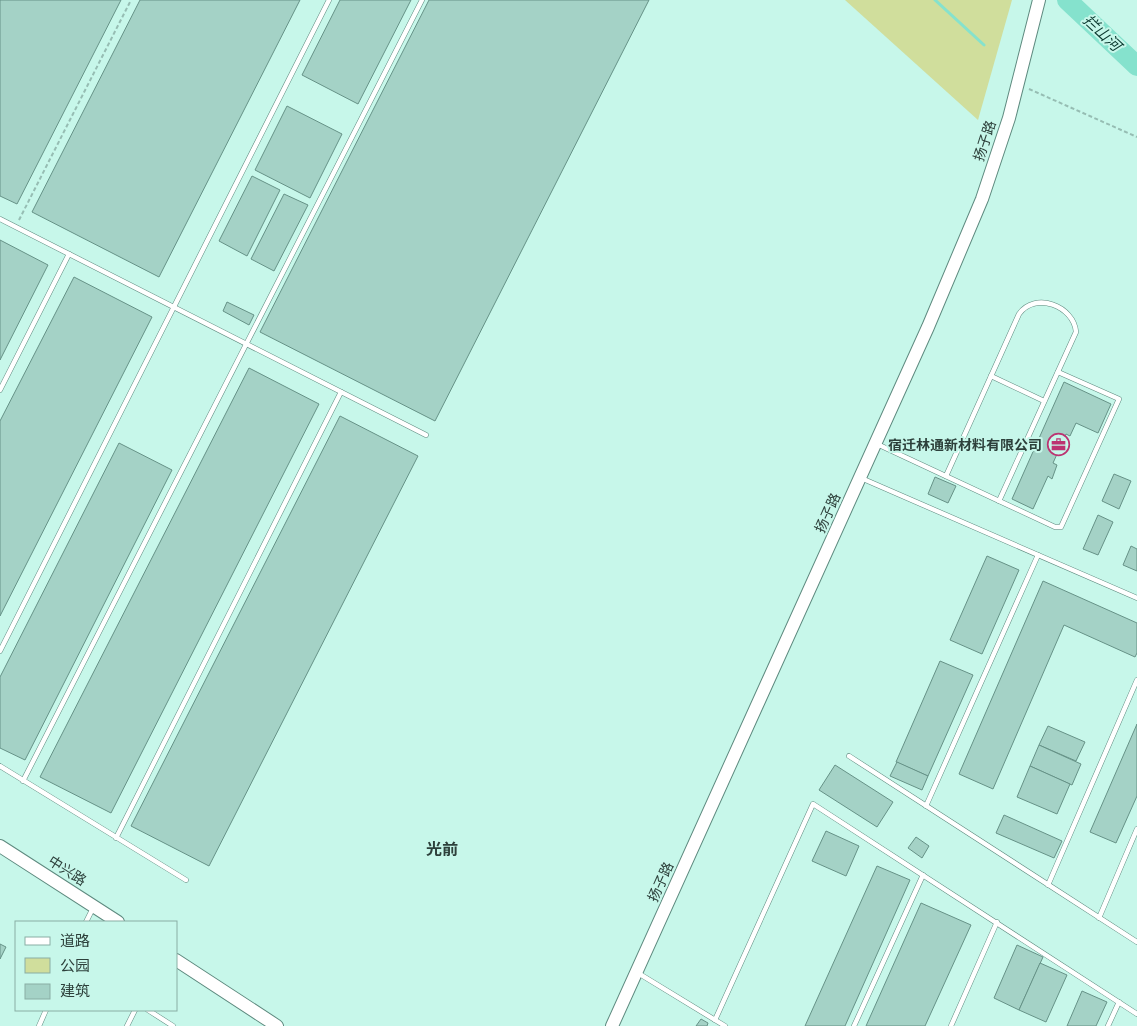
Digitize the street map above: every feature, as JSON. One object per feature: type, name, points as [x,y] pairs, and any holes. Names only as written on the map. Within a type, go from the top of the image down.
[{"type":"street","name":"扬子路","points":[[612,1026],[876,444],[982,199],[1009,118],[1039,0]]},
{"type":"street","name":"中兴路","points":[[0,846],[116,921]]},
{"type":"street","points":[[178,961],[277,1026]]},
{"type":"lane","points":[[0,651],[329,0]]},
{"type":"lane","points":[[23,781],[422,0]]},
{"type":"lane","points":[[0,219],[426,435]]},
{"type":"lane","points":[[0,390],[69,254]]},
{"type":"lane","points":[[946,476],[1024,306],[1033,303],[1052,304],[1061,308],[1073,318],[1076,332],[999,501]]},
{"type":"lane","points":[[876,444],[1055,527],[1061,527],[1119,399],[1058,372]]},
{"type":"lane","points":[[991,376],[1044,401]]},
{"type":"lane","points":[[116,838],[341,392]]},
{"type":"lane","points":[[860,478],[1137,598]]},
{"type":"lane","points":[[926,806],[1038,555]]},
{"type":"lane","points":[[1048,885],[1137,680]]},
{"type":"lane","points":[[849,756],[1137,942]]},
{"type":"lane","points":[[0,766],[186,880]]},
{"type":"lane","points":[[715,1020],[813,804],[1137,1014]]},
{"type":"lane","points":[[1099,918],[1137,829]]},
{"type":"lane","points":[[854,1026],[923,875]]},
{"type":"lane","points":[[86,921],[93,906]]},
{"type":"lane","points":[[950,1026],[996,922]]},
{"type":"lane","points":[[637,972],[725,1026]]},
{"type":"lane","points":[[1108,1026],[1119,1002]]},
{"type":"lane","points":[[39,1026],[46,1011]]},
{"type":"lane","points":[[127,1026],[134,1011]]},
{"type":"lane","points":[[150,1011],[173,1026]]},
{"type":"path","points":[[16,227],[130,0]]},
{"type":"path","points":[[1017,84],[1137,137]]},
{"type":"green space","points":[[845,0],[1012,0],[978,120]]},
{"type":"building","points":[[0,0],[121,0],[17,204],[0,196]]},
{"type":"building","points":[[140,0],[300,0],[159,277],[32,212]]},
{"type":"building","points":[[340,0],[411,0],[358,104],[302,75]]},
{"type":"building","points":[[429,0],[649,0],[435,421],[260,332]]},
{"type":"building","points":[[287,106],[342,134],[310,198],[255,170]]},
{"type":"building","points":[[252,176],[280,190],[247,256],[219,241]]},
{"type":"building","points":[[284,194],[308,205],[274,271],[251,259]]},
{"type":"building","points":[[0,240],[48,265],[0,360]]},
{"type":"building","points":[[74,277],[152,317],[0,616],[0,421]]},
{"type":"building","points":[[227,302],[254,315],[249,325],[223,311]]},
{"type":"building","points":[[249,368],[319,404],[111,813],[40,777]]},
{"type":"building","points":[[1064,382],[1111,404],[1098,433],[1076,423],[1070,436],[1066,434],[1053,463],[1057,465],[1052,479],[1048,476],[1033,509],[1012,499]]},
{"type":"building","points":[[340,416],[418,456],[209,866],[131,826]]},
{"type":"building","points":[[119,443],[172,470],[25,760],[0,748],[0,677]]},
{"type":"building","points":[[1114,474],[1131,481],[1119,509],[1102,501]]},
{"type":"building","points":[[935,477],[956,486],[948,503],[928,494]]},
{"type":"building","points":[[1098,515],[1113,522],[1098,555],[1083,549]]},
{"type":"building","points":[[1131,546],[1137,549],[1137,571],[1123,565]]},
{"type":"building","points":[[987,556],[1019,570],[982,654],[950,640]]},
{"type":"building","points":[[1043,581],[1137,623],[1137,653],[1135,657],[1064,625],[993,789],[959,774]]},
{"type":"building","points":[[940,661],[973,675],[928,776],[896,762]]},
{"type":"building","points":[[1137,724],[1137,796],[1116,843],[1090,832]]},
{"type":"building","points":[[1048,726],[1085,742],[1076,761],[1039,745]]},
{"type":"building","points":[[1039,745],[1081,764],[1072,785],[1030,766]]},
{"type":"building","points":[[897,762],[928,776],[922,790],[890,776]]},
{"type":"building","points":[[835,765],[893,802],[877,827],[819,790]]},
{"type":"building","points":[[1030,766],[1070,784],[1057,814],[1017,797]]},
{"type":"building","points":[[1004,815],[1062,841],[1054,858],[996,833]]},
{"type":"building","points":[[826,831],[859,846],[846,876],[812,861]]},
{"type":"building","points":[[916,837],[929,846],[922,858],[908,848]]},
{"type":"building","points":[[877,866],[910,880],[845,1026],[805,1026]]},
{"type":"building","points":[[921,903],[971,925],[925,1026],[866,1026]]},
{"type":"building","points":[[0,944],[6,947],[0,959]]},
{"type":"building","points":[[1017,945],[1043,957],[1019,1010],[994,998]]},
{"type":"building","points":[[1040,963],[1067,975],[1046,1022],[1019,1010]]},
{"type":"building","points":[[1082,991],[1107,1002],[1096,1026],[1067,1026]]},
{"type":"building","points":[[701,1019],[708,1023],[707,1026],[696,1026]]},
{"type":"waterway","points":[[935,0],[984,45]]},
{"type":"waterway","name":"拦山河","points":[[1067,0],[1137,66]]},
{"type":"place","name":"宿迁林通新材料有限公司","points":[[1058,445]]},
{"type":"district","name":"光前","points":[[442,850]]}]
